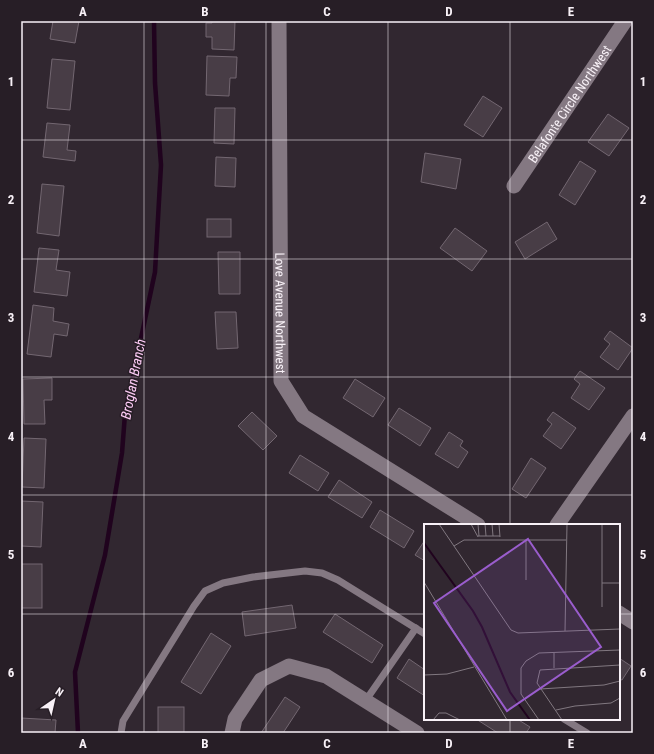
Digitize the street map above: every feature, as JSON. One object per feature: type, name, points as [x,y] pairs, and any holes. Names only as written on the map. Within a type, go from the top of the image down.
[{"type":"street","name":"Love Avenue Northwest","points":[[279,21],[281,381],[303,416],[476,524]]},
{"type":"street","name":"Belafonte Circle Northwest","points":[[514,186],[625,21]]},
{"type":"street","points":[[558,524],[633,416]]},
{"type":"street","points":[[620,614],[633,622]]},
{"type":"street","points":[[232,733],[234,719],[261,680],[289,666],[326,676],[417,733]]},
{"type":"lane","points":[[121,733],[124,722],[194,606],[205,591],[223,583],[254,577],[305,571],[322,573],[338,580],[424,633]]},
{"type":"lane","points":[[366,700],[416,628]]},
{"type":"lane","points":[[566,720],[587,733]]},
{"type":"building","points":[[53,21],[79,21],[75,43],[50,39]]},
{"type":"building","points":[[212,21],[235,21],[234,50],[212,49],[212,37],[206,37],[206,23],[212,23]]},
{"type":"building","points":[[207,56],[237,57],[236,78],[230,78],[229,96],[206,95]]},
{"type":"building","points":[[52,59],[75,61],[70,110],[47,108]]},
{"type":"building","points":[[483,96],[502,108],[483,137],[464,125]]},
{"type":"building","points":[[215,108],[235,108],[234,144],[214,143]]},
{"type":"building","points":[[608,114],[629,128],[609,156],[588,142]]},
{"type":"building","points":[[47,123],[70,125],[67,150],[76,151],[75,161],[43,157]]},
{"type":"building","points":[[425,153],[461,159],[456,189],[421,182]]},
{"type":"building","points":[[216,157],[236,158],[235,187],[215,186]]},
{"type":"building","points":[[580,161],[596,171],[575,205],[559,195]]},
{"type":"building","points":[[42,184],[64,186],[59,236],[37,233]]},
{"type":"building","points":[[207,219],[231,219],[231,237],[207,237]]},
{"type":"building","points":[[547,222],[557,239],[525,259],[515,242]]},
{"type":"building","points":[[455,228],[487,251],[472,271],[440,248]]},
{"type":"building","points":[[39,248],[59,250],[56,270],[70,272],[67,296],[34,292]]},
{"type":"building","points":[[218,252],[240,252],[240,294],[219,294]]},
{"type":"building","points":[[33,305],[54,308],[53,321],[69,324],[67,336],[54,334],[51,357],[27,354]]},
{"type":"building","points":[[215,312],[236,312],[238,348],[217,349]]},
{"type":"building","points":[[610,331],[633,348],[618,370],[600,357],[610,344],[604,339]]},
{"type":"building","points":[[580,371],[605,388],[589,410],[571,398],[580,384],[574,379]]},
{"type":"building","points":[[52,378],[52,400],[44,400],[45,424],[24,424],[23,379]]},
{"type":"building","points":[[355,379],[385,398],[373,417],[343,398]]},
{"type":"building","points":[[399,408],[431,428],[420,446],[388,425]]},
{"type":"building","points":[[252,412],[277,436],[263,450],[238,426]]},
{"type":"building","points":[[553,412],[576,428],[561,449],[543,436],[552,424],[547,420]]},
{"type":"building","points":[[449,432],[463,441],[460,446],[468,452],[458,468],[435,454]]},
{"type":"building","points":[[24,438],[46,439],[44,488],[22,487]]},
{"type":"building","points":[[300,455],[329,473],[318,491],[289,473]]},
{"type":"building","points":[[531,458],[546,468],[526,498],[512,489]]},
{"type":"building","points":[[339,480],[372,502],[362,518],[328,497]]},
{"type":"building","points":[[21,501],[43,502],[41,547],[21,546]]},
{"type":"building","points":[[380,510],[414,531],[404,548],[370,527]]},
{"type":"building","points":[[424,542],[424,560],[415,555]]},
{"type":"building","points":[[21,564],[42,564],[42,608],[21,608]]},
{"type":"building","points":[[292,605],[296,628],[245,636],[242,612]]},
{"type":"building","points":[[335,614],[383,645],[372,663],[323,632]]},
{"type":"building","points":[[211,633],[231,646],[201,694],[181,682]]},
{"type":"building","points":[[409,659],[424,669],[424,695],[397,678]]},
{"type":"building","points":[[620,659],[631,666],[622,680],[620,679]]},
{"type":"building","points":[[285,697],[300,707],[283,733],[261,733]]},
{"type":"building","points":[[158,707],[184,707],[184,733],[158,733]]},
{"type":"building","points":[[21,718],[56,720],[55,733],[21,733]]},
{"type":"building","points":[[478,720],[519,720],[530,727],[526,733],[498,733]]},
{"type":"waterway","name":"Broglan Branch","points":[[78,733],[75,672],[105,555],[122,453],[125,414],[155,272],[161,165],[155,83],[154,21]]}]
